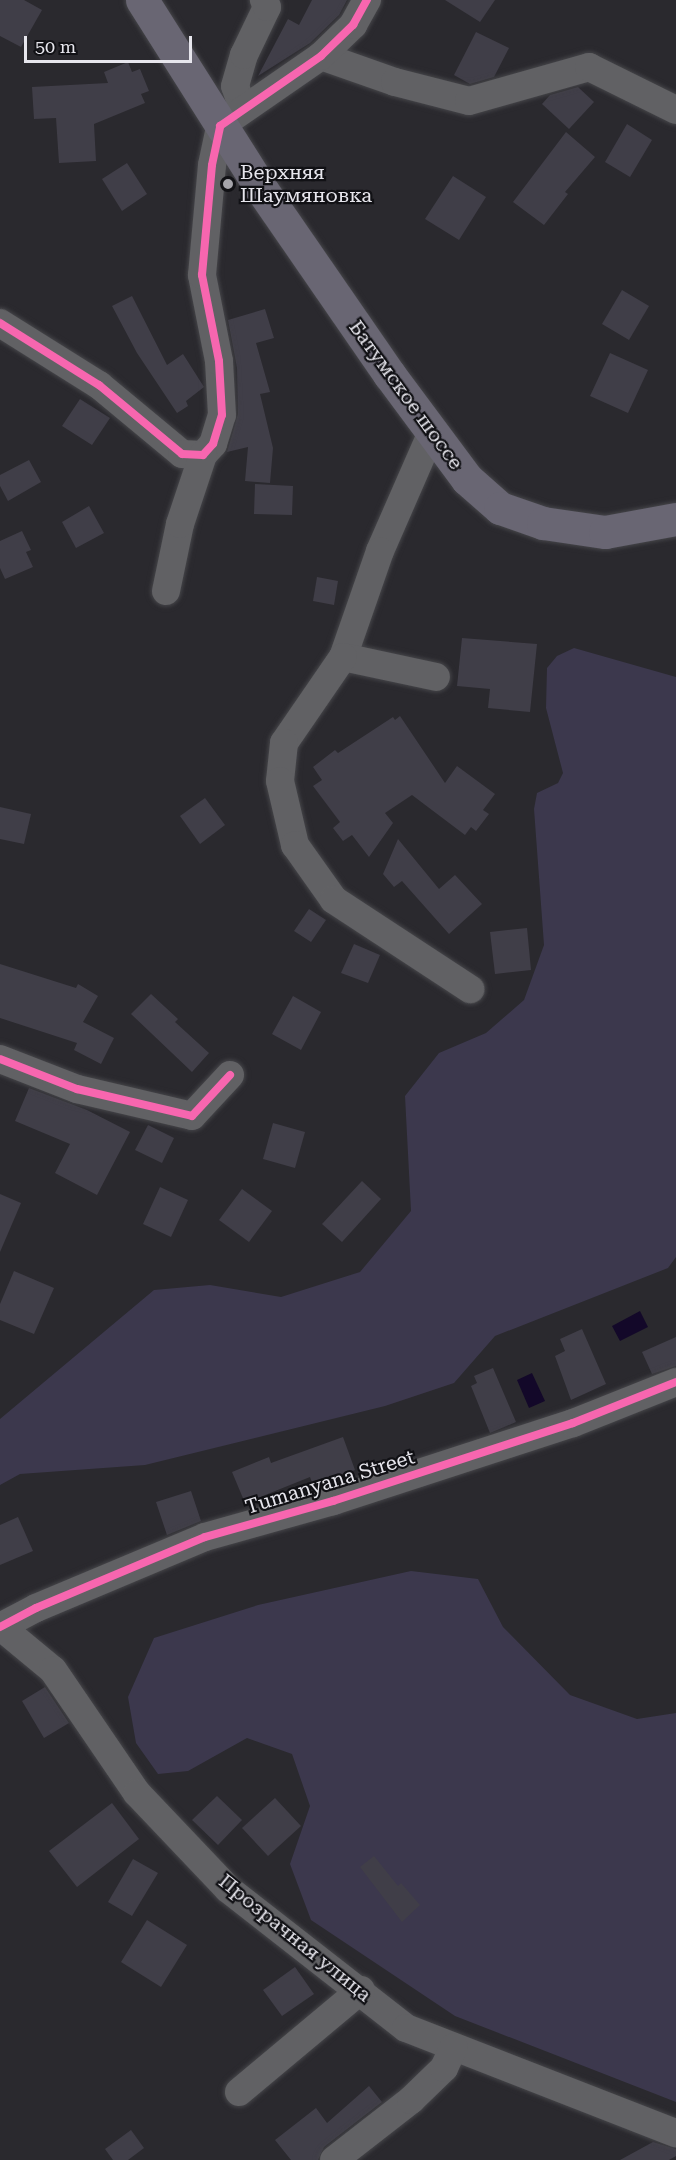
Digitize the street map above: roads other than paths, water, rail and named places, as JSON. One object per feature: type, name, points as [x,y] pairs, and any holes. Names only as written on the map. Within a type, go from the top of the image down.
[{"type":"highway","name":"Батумское шоссе","points":[[142,0],[232,117],[432,432],[467,479],[500,508],[543,523],[604,532],[676,519]]},
{"type":"street","points":[[166,591],[180,524],[203,455],[213,444],[222,415],[219,361],[202,275],[212,165],[232,117],[235,86],[244,55],[267,7],[264,0]]},
{"type":"street","points":[[232,117],[321,56],[353,25],[367,0]]},
{"type":"street","points":[[321,56],[395,82],[468,101],[589,67],[676,110]]},
{"type":"street","points":[[0,323],[99,385],[182,454],[203,455]]},
{"type":"street","points":[[432,432],[380,551],[343,657],[284,743],[280,781],[295,845],[334,900],[470,989]]},
{"type":"street","points":[[343,657],[436,677]]},
{"type":"street","points":[[0,1059],[77,1089],[192,1116],[230,1076]]},
{"type":"street","name":"Tumanyana Street","points":[[0,1627],[36,1608],[205,1537],[333,1501],[573,1423],[676,1382]]},
{"type":"street","name":"Прозрачная улица","points":[[0,1627],[53,1670],[137,1793],[228,1889],[361,1990],[406,2028],[676,2133]]},
{"type":"street","points":[[239,2092],[361,1990]]},
{"type":"street","points":[[334,2160],[411,2100],[444,2068],[454,2047]]},
{"type":"place","name":"Верхняя Шаумяновка","points":[[228,184]]}]
